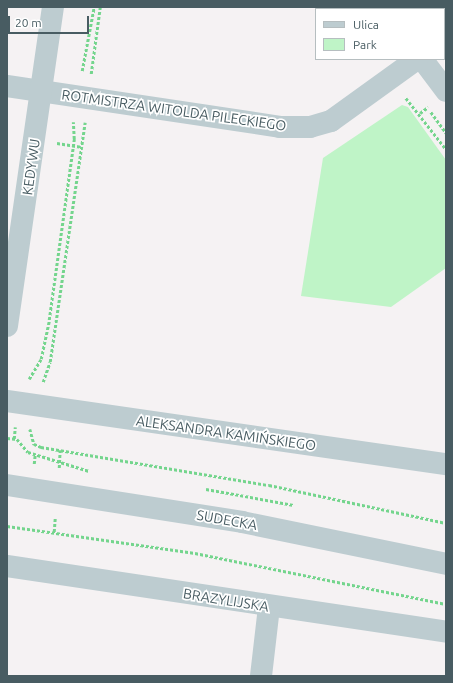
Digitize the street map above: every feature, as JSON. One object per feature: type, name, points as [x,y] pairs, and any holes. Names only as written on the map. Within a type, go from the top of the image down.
[{"type":"street","name":"KEDYWU","points":[[7,326],[53,7]]},
{"type":"street","name":"ROTMISTRZA WITOLDA PILECKIEGO","points":[[7,86],[280,127],[310,128],[331,121],[417,60]]},
{"type":"street","points":[[423,60],[446,91]]},
{"type":"street","name":"ALEKSANDRA KAMIŃSKIEGO","points":[[21,403],[446,464]]},
{"type":"street","name":"SUDECKA","points":[[7,485],[242,522],[446,564]]},
{"type":"street","name":"BRAZYLIJSKA","points":[[7,566],[270,607],[446,632]]},
{"type":"street","points":[[260,676],[270,607]]},
{"type":"path","points":[[21,403],[50,362],[80,97],[76,77],[85,66],[94,7]]},
{"type":"path","points":[[14,439],[24,387],[41,359],[49,320],[80,97],[100,7]]},
{"type":"path","points":[[391,78],[446,149]]},
{"type":"path","points":[[21,403],[34,444],[41,447],[269,485],[446,523]]},
{"type":"path","points":[[7,438],[14,439],[28,452],[36,455]]},
{"type":"path","points":[[7,526],[195,553],[446,604]]},
{"type":"green space","points":[[402,105],[408,107],[446,160],[446,268],[391,307],[301,296],[323,158]]}]
